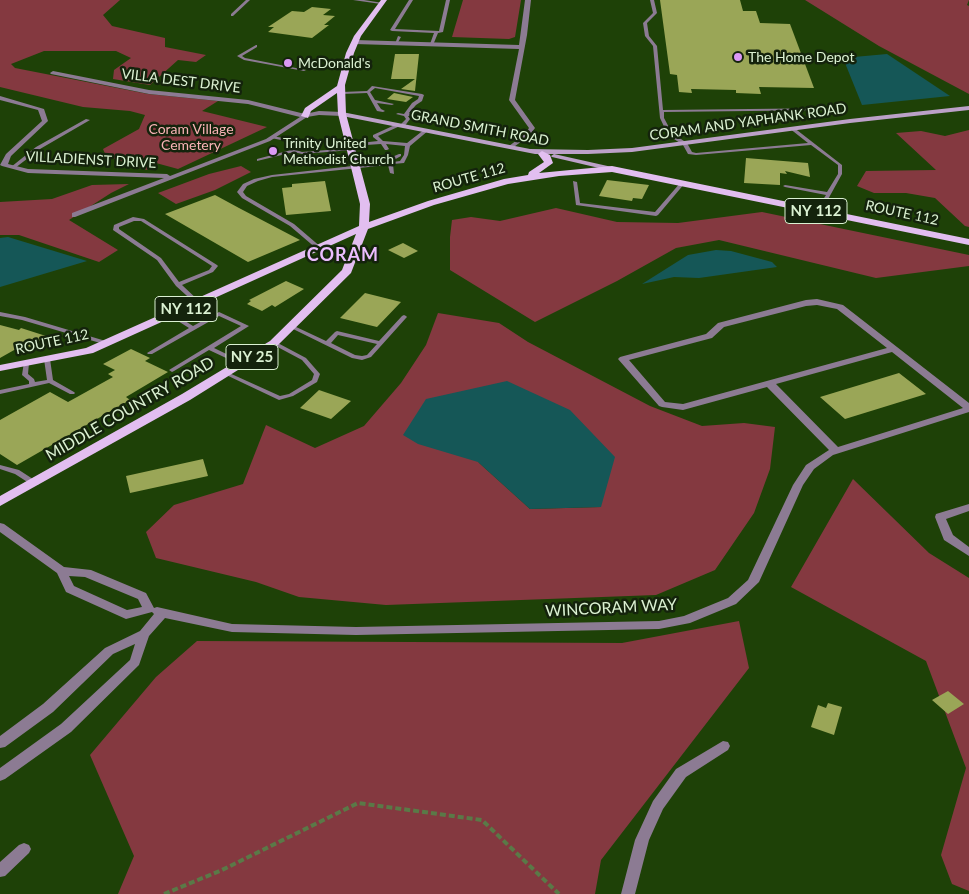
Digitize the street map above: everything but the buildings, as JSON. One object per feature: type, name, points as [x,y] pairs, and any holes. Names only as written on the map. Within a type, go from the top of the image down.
[{"type":"main road","name":"MIDDLE COUNTRY ROAD","points":[[0,502],[241,364],[274,343],[347,271],[364,227],[365,204],[342,114],[341,90],[357,39],[382,2]]},
{"type":"main road","points":[[305,116],[308,110],[341,90]]},
{"type":"main road","name":"CORAM AND YAPHANK ROAD","points":[[530,151],[588,152],[632,150],[791,128],[969,108]]},
{"type":"main road","name":"GRAND SMITH ROAD","points":[[342,114],[612,168]]},
{"type":"main road","points":[[523,179],[549,162],[547,157],[542,154]]},
{"type":"main road","name":"ROUTE 112","points":[[0,368],[89,351],[364,227],[431,204],[507,182],[559,173],[612,168],[969,242]]},
{"type":"street","points":[[511,147],[527,135],[532,128],[512,100],[523,44],[528,0]]},
{"type":"street","points":[[357,39],[398,40],[434,38],[523,44]]},
{"type":"street","name":"VILLA DEST DRIVE","points":[[53,73],[149,92],[248,102],[305,116]]},
{"type":"street","name":"VILLADIENST DRIVE","points":[[1,99],[41,109],[45,121],[8,155],[4,165],[28,170],[173,176]]},
{"type":"street","points":[[75,215],[271,138],[305,116],[319,113],[342,114]]},
{"type":"street","points":[[894,349],[683,407],[662,404],[623,359],[710,336],[721,325],[806,303],[818,302],[840,307],[894,349],[969,408]]},
{"type":"street","points":[[769,383],[836,450]]},
{"type":"street","name":"WINCORAM WAY","points":[[149,609],[232,628],[356,631],[659,625],[686,620],[732,600],[752,582],[798,486],[810,467],[836,450],[969,408]]},
{"type":"street","points":[[969,507],[940,517],[948,538],[969,552]]},
{"type":"street","points":[[0,527],[62,571],[70,589],[126,615],[149,609],[142,596],[87,573],[62,571]]},
{"type":"street","points":[[0,743],[48,708],[108,651],[144,634],[162,613]]},
{"type":"street","points":[[0,775],[66,728],[136,662],[144,634]]},
{"type":"street","points":[[628,894],[642,840],[658,805],[681,772],[723,746]]},
{"type":"street","points":[[0,871],[24,849]]},
{"type":"lane","points":[[232,15],[248,0]]},
{"type":"lane","points":[[354,0],[382,2]]},
{"type":"lane","points":[[411,0],[392,30],[434,38],[441,32],[448,0]]},
{"type":"lane","points":[[652,0],[654,13],[645,23],[647,36],[655,46],[662,118],[670,134],[685,144],[690,152],[696,154],[812,144]]},
{"type":"lane","points":[[248,60],[254,47],[239,56],[248,60],[304,70]]},
{"type":"lane","points":[[341,90],[368,92],[374,87],[395,90],[422,95],[420,102]]},
{"type":"lane","points":[[368,92],[377,106],[385,110]]},
{"type":"lane","points":[[373,101],[392,104]]},
{"type":"lane","points":[[403,113],[414,104],[420,102],[426,105]]},
{"type":"lane","points":[[662,111],[835,109]]},
{"type":"lane","points":[[403,113],[416,112],[422,114],[423,112]]},
{"type":"lane","points":[[396,148],[384,145],[375,136],[401,125],[408,119],[403,113]]},
{"type":"lane","points":[[13,167],[38,148],[88,120]]},
{"type":"lane","points":[[791,128],[840,165],[840,174],[819,211]]},
{"type":"lane","points":[[259,160],[294,151],[302,153],[351,146],[408,145],[427,130]]},
{"type":"lane","points":[[271,138],[288,140],[294,151]]},
{"type":"lane","points":[[377,150],[384,145]]},
{"type":"lane","points":[[379,157],[402,162],[408,145]]},
{"type":"lane","points":[[319,248],[292,225],[244,197],[240,192],[245,186],[256,180],[272,176],[357,168],[390,160],[399,155]]},
{"type":"lane","points":[[390,160],[392,174]]},
{"type":"lane","points":[[575,182],[578,204],[656,214],[683,183]]},
{"type":"lane","points":[[785,186],[829,194]]},
{"type":"lane","points":[[178,285],[211,271],[215,266],[142,220],[132,220],[116,226],[116,230],[159,259],[178,285],[198,303]]},
{"type":"lane","points":[[0,314],[23,318],[107,343]]},
{"type":"lane","points":[[150,353],[219,314],[246,326],[172,370]]},
{"type":"lane","points":[[172,315],[193,328]]},
{"type":"lane","points":[[292,327],[354,357],[362,358],[369,356],[404,317]]},
{"type":"lane","points":[[327,344],[337,333],[381,343]]},
{"type":"lane","points":[[225,373],[279,398],[292,395],[315,381],[317,374],[304,359],[274,343]]},
{"type":"lane","points":[[209,348],[241,364]]},
{"type":"lane","points":[[47,359],[50,381]]},
{"type":"lane","points":[[26,363],[25,375],[32,380],[32,385]]},
{"type":"lane","points":[[0,392],[50,381],[72,393]]},
{"type":"lane","points":[[0,467],[17,472],[35,483]]},
{"type":"path","points":[[164,894],[222,870],[358,803],[482,820],[559,894]]},
{"type":"green space","name":"Coram Village Cemetery","points":[[0,0],[120,0],[103,15],[112,26],[165,38],[165,47],[206,55],[196,62],[178,60],[150,85],[113,79],[114,70],[131,58],[116,51],[44,51],[11,64],[15,68],[148,94],[218,101],[202,111],[267,127],[178,169],[156,163],[147,170],[106,156],[103,149],[139,129],[145,115],[130,111],[83,107],[0,87]]},
{"type":"green space","points":[[463,0],[521,0],[515,37],[509,39],[452,37]]},
{"type":"green space","points":[[805,0],[969,0],[967,5],[969,6],[969,94],[879,46]]},
{"type":"green space","points":[[969,130],[969,227],[965,226],[935,198],[906,193],[874,193],[857,186],[866,171],[936,170],[896,133],[921,131],[945,136]]},
{"type":"green space","points":[[241,166],[251,172],[215,190],[176,204],[158,193],[209,174]]},
{"type":"green space","points":[[129,184],[111,193],[69,220],[118,250],[99,262],[19,235],[0,235],[0,202],[52,199],[92,185]]},
{"type":"green space","points":[[556,208],[617,222],[678,223],[762,212],[969,255],[969,266],[876,278],[719,240],[676,248],[617,281],[535,322],[450,270],[452,220],[471,217],[500,221]]},
{"type":"green space","points":[[438,313],[499,323],[528,342],[650,406],[702,426],[744,423],[775,427],[770,469],[754,513],[715,570],[656,595],[386,605],[299,597],[256,582],[156,558],[146,532],[174,505],[243,484],[266,425],[315,448],[364,426],[401,383],[426,345]],"holes":[[[478,462],[601,507],[530,509]]]},
{"type":"green space","points":[[853,479],[929,553],[969,578],[969,891],[952,884],[941,855],[966,768],[926,661],[791,587]]},
{"type":"green space","points":[[739,621],[749,668],[601,860],[595,894],[118,894],[134,856],[90,755],[156,677],[197,641],[622,643]]},
{"type":"water","points":[[887,54],[950,96],[862,105],[843,58]]},
{"type":"water","points":[[8,237],[87,261],[0,287],[0,238]]},
{"type":"water","points":[[716,250],[731,251],[772,262],[777,267],[699,278],[674,277],[642,284],[688,255]]},
{"type":"water","points":[[507,381],[570,410],[615,457],[601,507],[530,509],[478,462],[418,444],[403,435],[426,399]]},
{"type":"place","name":"The Home Depot","points":[[738,57]]},
{"type":"place","name":"McDonald's","points":[[288,63]]},
{"type":"place","name":"Trinity United Methodist Church","points":[[273,151]]},
{"type":"district","name":"CORAM","points":[[343,255]]}]
